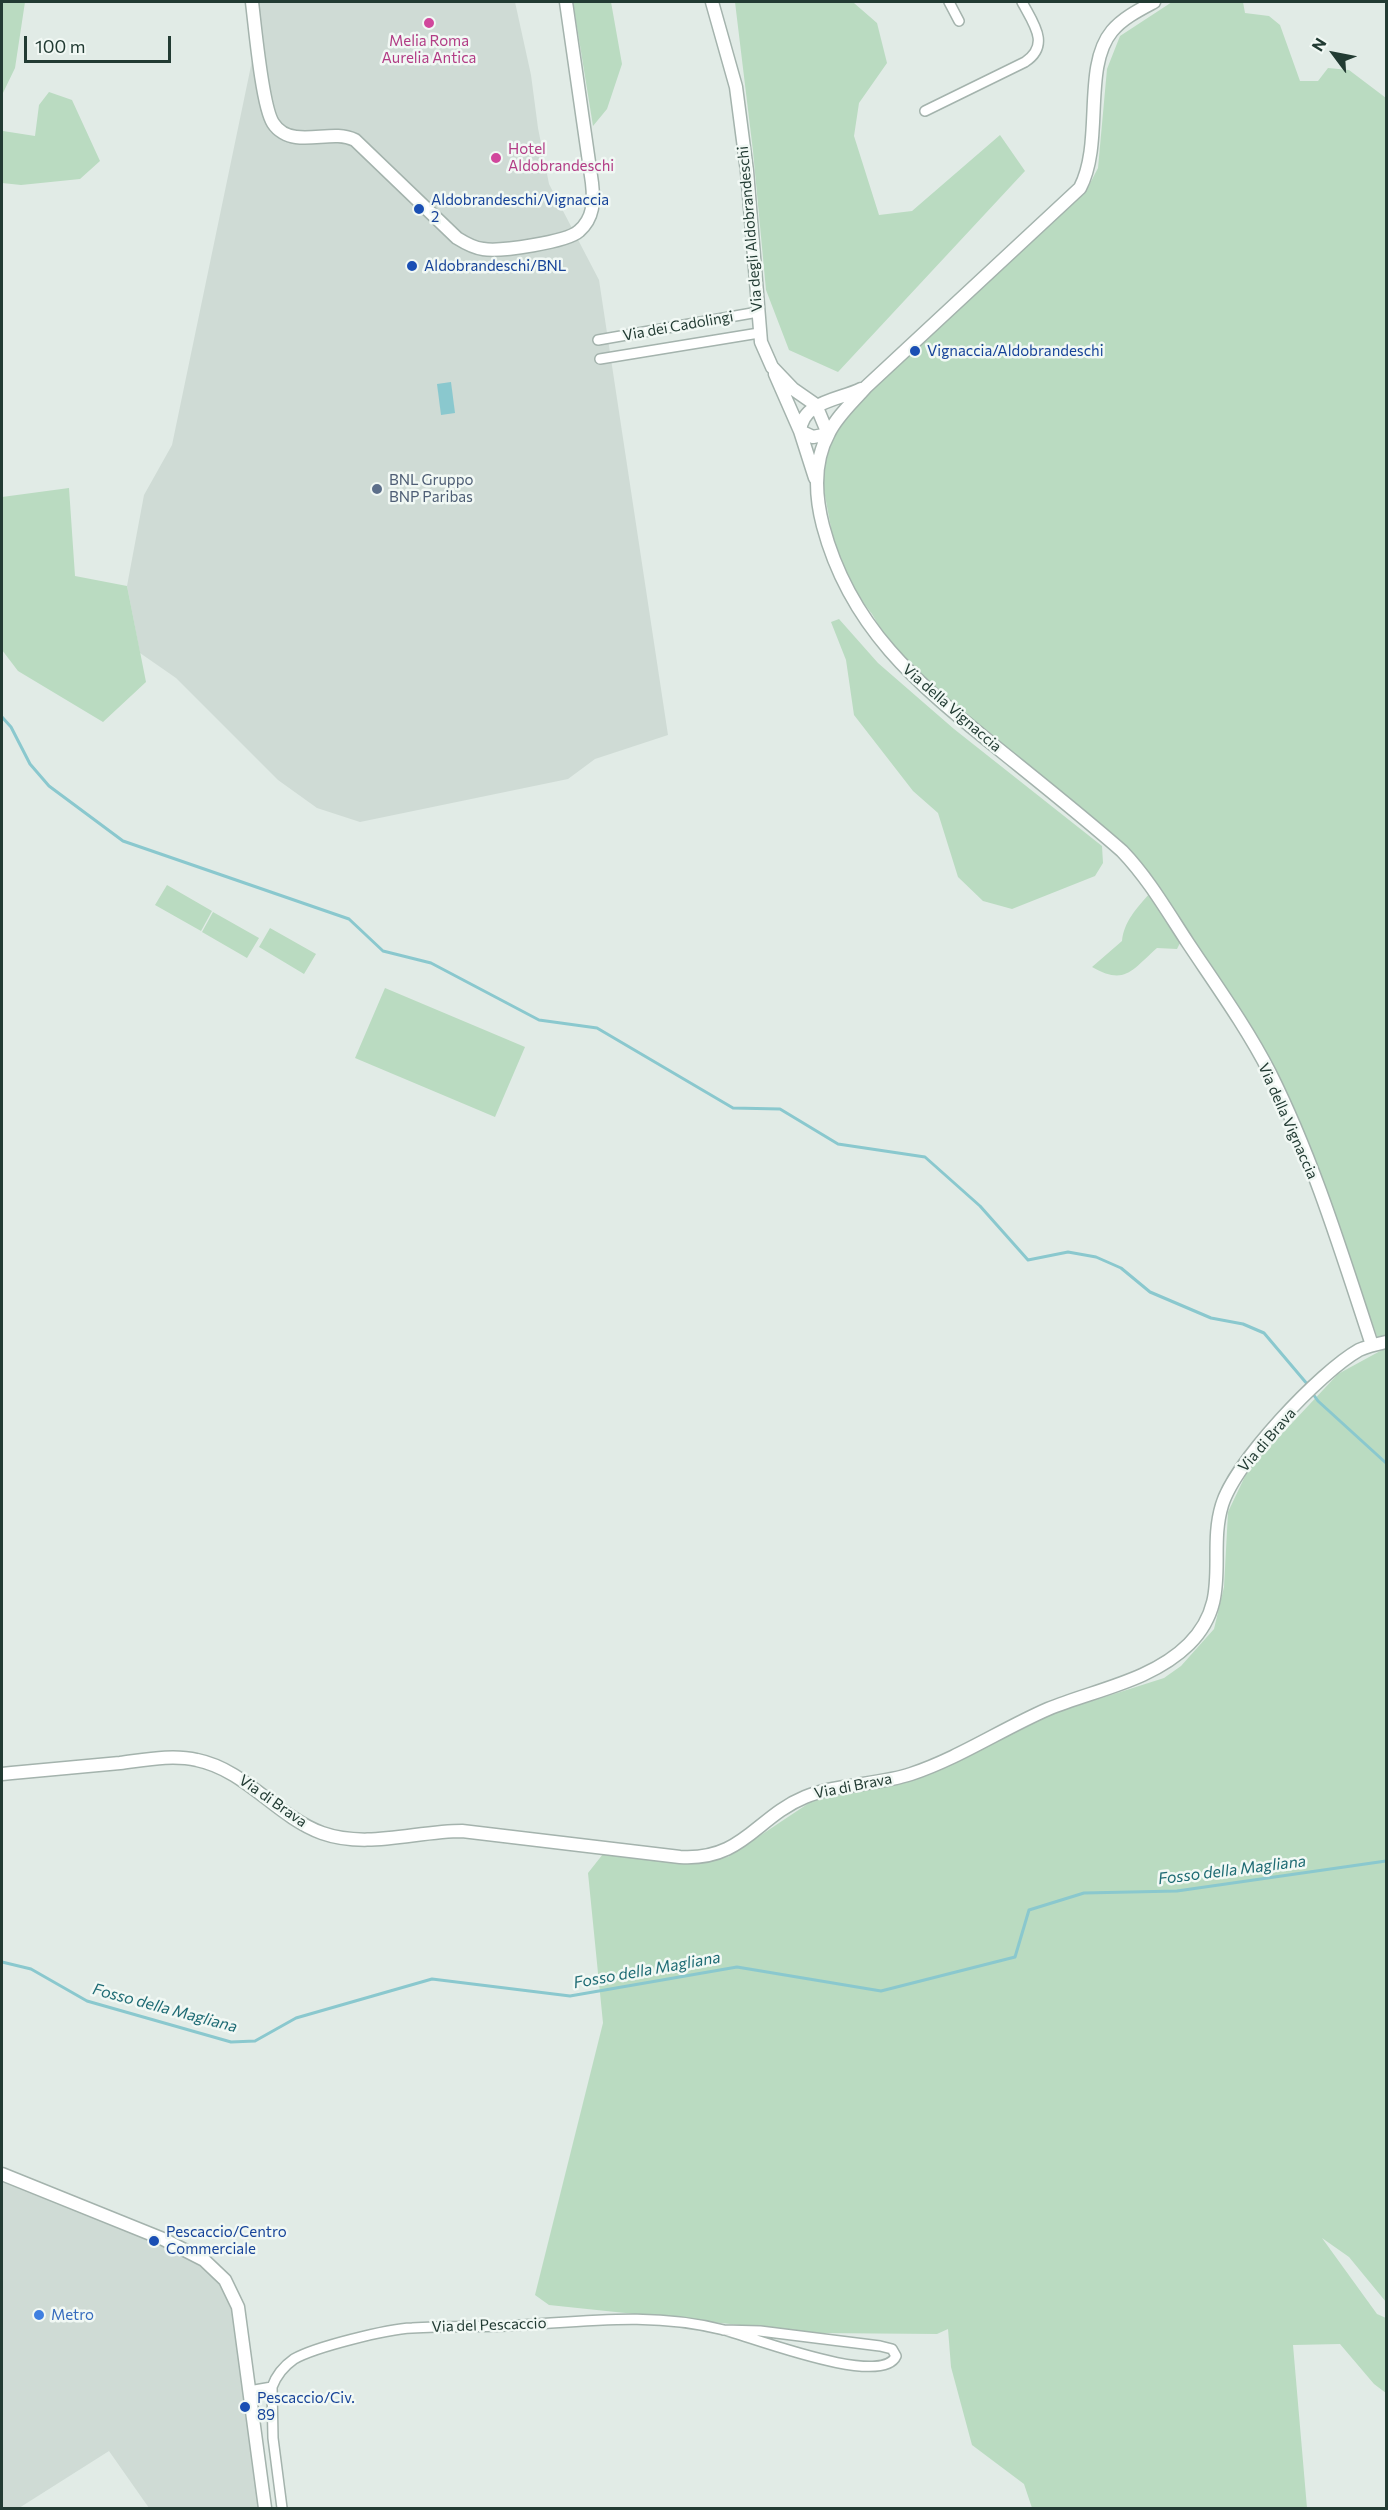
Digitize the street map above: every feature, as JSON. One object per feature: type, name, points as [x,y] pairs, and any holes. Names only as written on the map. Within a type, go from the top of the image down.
[{"type":"street","points":[[252,2],[266,103],[275,126],[292,136],[306,138],[340,136],[355,140],[457,238],[474,247],[491,250],[566,239],[582,229],[592,212],[594,198],[566,2]]},
{"type":"street","name":"Via degli Aldobrandeschi","points":[[712,2],[736,87],[747,171],[759,333],[763,349],[772,367],[793,389],[816,405]]},
{"type":"street","points":[[949,2],[958,21]]},
{"type":"street","points":[[925,111],[1025,62],[1034,54],[1040,36],[1022,2]]},
{"type":"street","name":"Via della Vignaccia","points":[[1154,2],[1122,22],[1104,44],[1098,72],[1090,162],[1084,180],[1074,195],[866,387],[828,434],[816,480],[824,528],[841,578],[864,616],[894,656],[912,676],[948,708],[1122,851],[1143,875],[1216,984],[1269,1071],[1289,1115],[1343,1258],[1372,1345]]},
{"type":"street","name":"Via dei Cadolingi","points":[[598,340],[758,312]]},
{"type":"street","name":"Via dei Cadolingi","points":[[600,359],[759,333]]},
{"type":"street","points":[[772,367],[800,431],[816,480]]},
{"type":"street","points":[[800,431],[804,416],[816,405],[841,398],[866,387]]},
{"type":"street","points":[[800,431],[813,437],[828,434],[816,405]]},
{"type":"street","name":"Via di Brava","points":[[2,1774],[158,1759],[191,1759],[230,1772],[306,1826],[341,1838],[367,1840],[462,1831],[680,1857],[702,1857],[719,1852],[743,1841],[783,1809],[802,1798],[817,1792],[866,1785],[910,1775],[1048,1709],[1134,1678],[1174,1657],[1202,1628],[1212,1608],[1218,1583],[1220,1517],[1230,1486],[1249,1457],[1316,1386],[1349,1357],[1372,1345],[1386,1342]]},
{"type":"street","points":[[2,2174],[163,2239],[204,2260],[216,2270],[233,2292],[238,2307],[265,2508]]},
{"type":"street","name":"Via del Pescaccio","points":[[272,2387],[281,2370],[299,2356],[400,2329],[643,2318],[683,2322],[723,2330],[847,2366],[886,2365],[896,2356],[892,2349],[880,2346],[760,2331],[723,2330]]},
{"type":"street","points":[[249,2391],[272,2387],[273,2438],[282,2508]]},
{"type":"shaded area","points":[[252,2],[515,2],[531,75],[549,184],[599,280],[668,735],[595,759],[568,779],[360,822],[317,808],[278,780],[176,678],[140,653],[127,586],[144,495],[172,445],[257,37]]},
{"type":"shaded area","points":[[2,2173],[190,2253],[233,2293],[265,2508],[149,2508],[109,2451],[19,2508],[2,2508]]},
{"type":"green space","points":[[2,2],[25,2],[15,68],[2,95]]},
{"type":"green space","points":[[573,2],[611,2],[622,64],[607,109],[593,126]]},
{"type":"green space","points":[[735,2],[854,3],[877,23],[887,63],[859,103],[854,136],[879,215],[912,211],[1000,135],[1025,171],[838,372],[789,350],[766,290],[753,151]]},
{"type":"green space","points":[[1172,2],[1243,2],[1245,13],[1269,16],[1280,25],[1300,81],[1318,81],[1328,68],[1349,70],[1386,98],[1386,2302],[1349,2257],[1322,2238],[1377,2314],[1386,2318],[1386,2393],[1374,2384],[1340,2344],[1293,2345],[1307,2508],[1032,2508],[1024,2484],[972,2445],[951,2367],[948,2329],[937,2334],[816,2333],[549,2305],[535,2295],[603,2023],[588,1873],[603,1854],[689,1861],[728,1857],[815,1799],[918,1778],[1042,1717],[1164,1678],[1181,1666],[1214,1629],[1224,1587],[1228,1512],[1248,1470],[1338,1374],[1382,1350],[1300,1122],[1233,999],[1132,854],[929,685],[886,638],[872,614],[839,571],[821,474],[828,449],[850,409],[1085,193],[1098,168],[1107,69],[1120,36]]},
{"type":"green space","points":[[49,92],[72,100],[100,161],[80,179],[21,185],[2,183],[2,129],[35,136],[39,105]]},
{"type":"green space","points":[[69,488],[75,576],[127,586],[146,682],[103,722],[18,671],[2,650],[2,497]]},
{"type":"green space","points":[[839,619],[878,663],[954,729],[1102,846],[1103,863],[1095,876],[1012,909],[983,901],[958,877],[938,813],[913,791],[854,715],[846,660],[831,622]]},
{"type":"green space","points":[[167,885],[212,911],[201,931],[155,905]]},
{"type":"green space","points":[[1150,893],[1181,941],[1177,949],[1157,948],[1134,969],[1120,975],[1103,973],[1092,967],[1122,941],[1128,921]]},
{"type":"green space","points":[[213,912],[259,938],[247,958],[202,932]]},
{"type":"green space","points":[[270,928],[316,954],[304,974],[259,947]]},
{"type":"green space","points":[[385,988],[525,1047],[495,1117],[355,1058]]},
{"type":"water","points":[[451,382],[455,413],[441,415],[437,384]]},
{"type":"waterway","points":[[2,717],[11,727],[30,764],[49,786],[123,841],[349,919],[383,951],[431,963],[539,1020],[597,1028],[733,1108],[780,1109],[838,1144],[925,1157],[980,1206],[1028,1260],[1068,1252],[1096,1257],[1121,1268],[1150,1292],[1211,1318],[1243,1324],[1264,1333],[1308,1385]]},
{"type":"waterway","points":[[1313,1394],[1386,1463]]},
{"type":"waterway","name":"Fosso della Magliana","points":[[2,1962],[31,1969],[87,2001],[231,2042],[255,2041],[296,2018],[432,1979],[570,1996],[737,1967],[881,1991],[1015,1957],[1029,1910],[1084,1893],[1177,1891],[1386,1861]]},
{"type":"place","name":"Melia Roma Aurelia Antica","points":[[429,23]]},
{"type":"place","name":"Hotel Aldobrandeschi","points":[[496,158]]},
{"type":"place","name":"Aldobrandeschi/Vignaccia 2","points":[[419,209]]},
{"type":"place","name":"Aldobrandeschi/BNL","points":[[412,266]]},
{"type":"place","name":"Vignaccia/Aldobrandeschi","points":[[915,351]]},
{"type":"place","name":"BNL Gruppo BNP Paribas","points":[[377,489]]},
{"type":"place","name":"Pescaccio/Centro Commerciale","points":[[154,2241]]},
{"type":"place","name":"Metro","points":[[39,2315]]},
{"type":"place","name":"Pescaccio/Civ. 89","points":[[245,2407]]}]
